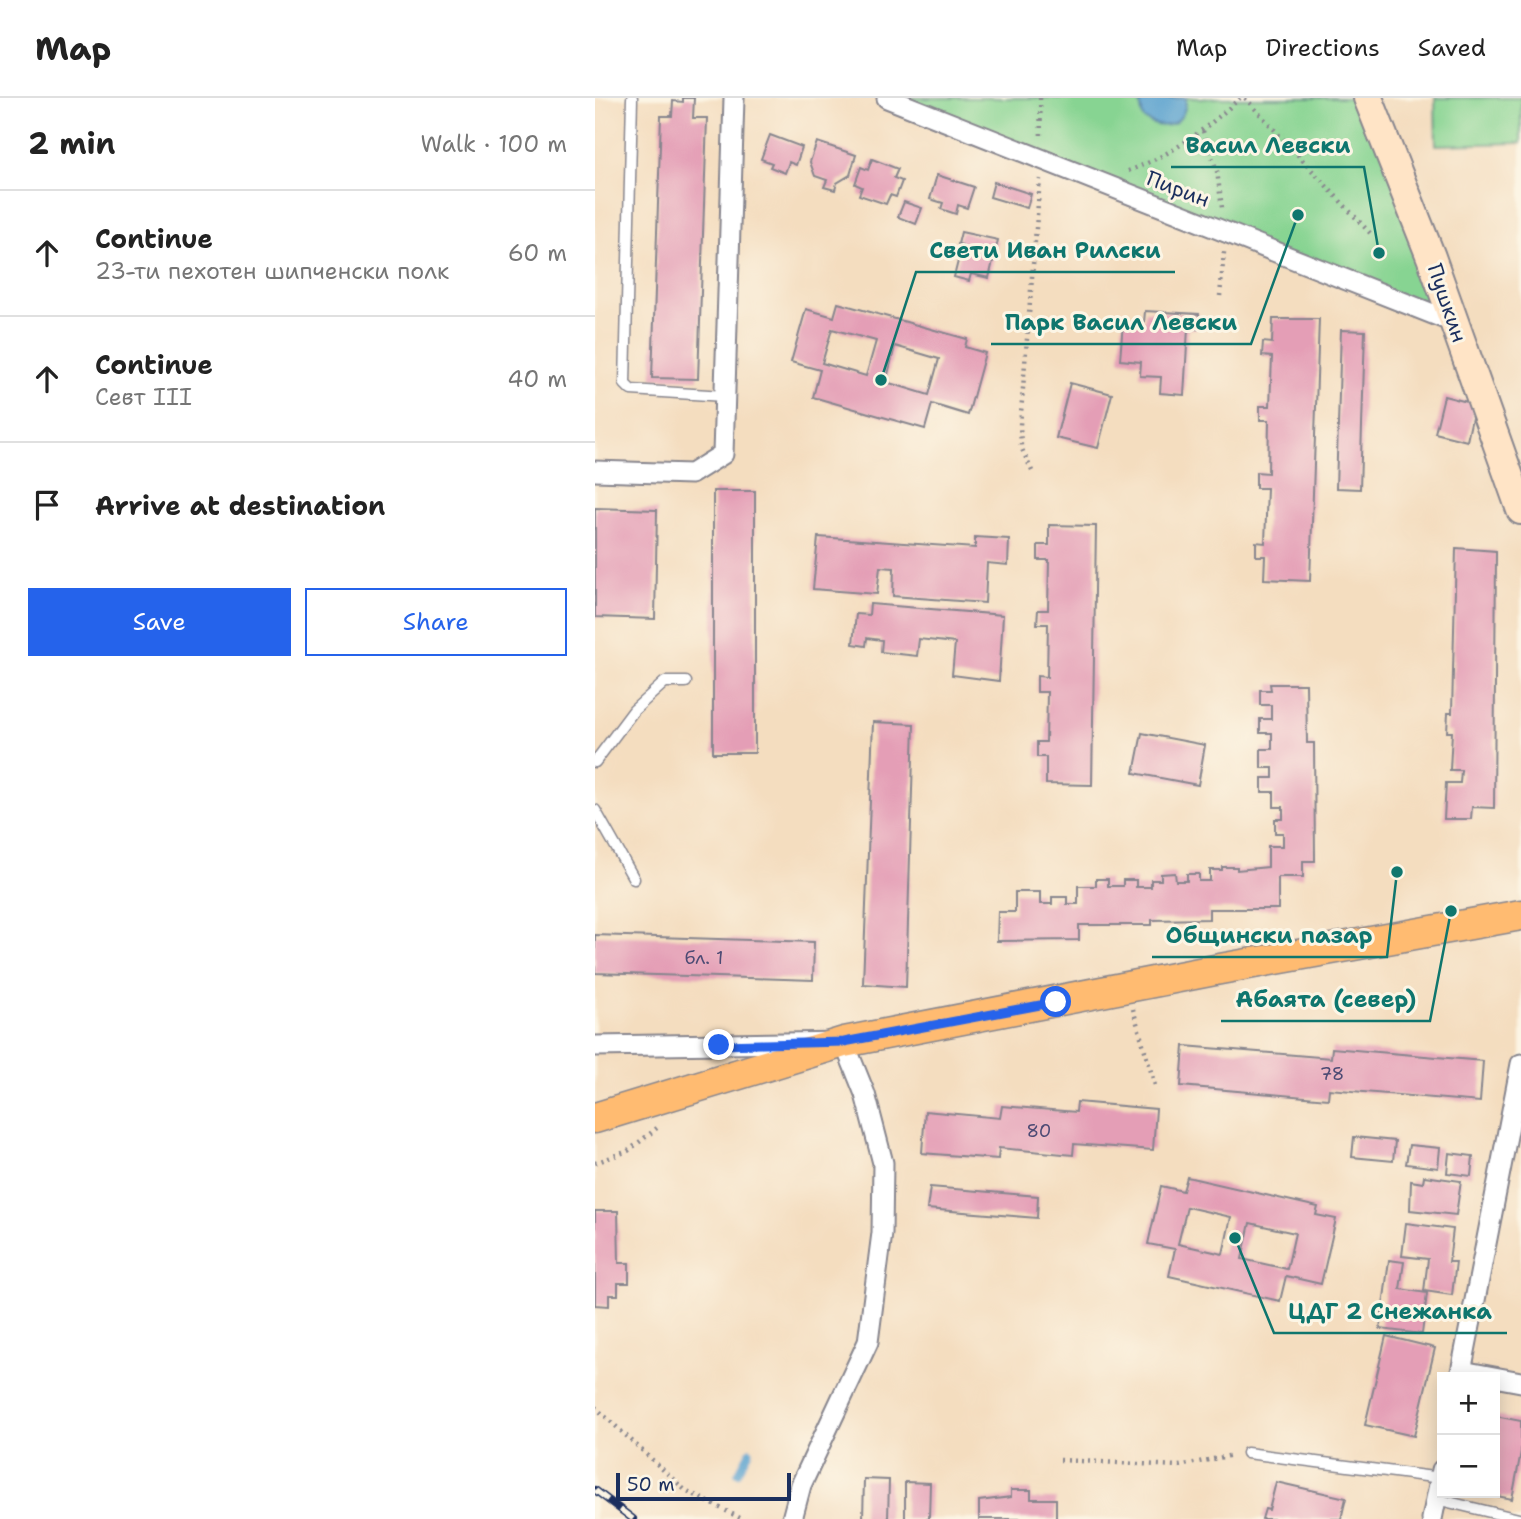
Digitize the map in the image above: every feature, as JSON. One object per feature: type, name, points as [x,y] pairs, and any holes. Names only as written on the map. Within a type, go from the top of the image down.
[{"type":"main road","points":[[595,1118],[844,1042],[1521,915]]},
{"type":"street","points":[[595,471],[691,474],[723,454],[734,98]]},
{"type":"street","name":"Пирин","points":[[887,98],[1453,322]]},
{"type":"street","name":"Пушкин","points":[[1368,98],[1409,197],[1521,510]]},
{"type":"street","points":[[595,1046],[844,1042],[865,1094],[883,1163],[882,1233],[868,1342],[801,1485],[792,1519]]},
{"type":"street","points":[[1461,1372],[1521,1064]]},
{"type":"street","points":[[1500,1379],[1521,1382]]},
{"type":"street","points":[[1432,1519],[1437,1494]]},
{"type":"lane","points":[[632,98],[625,384],[631,390],[724,396]]},
{"type":"lane","points":[[595,762],[634,710],[665,682],[686,682]]},
{"type":"lane","points":[[595,810],[634,879]]},
{"type":"lane","points":[[1247,1453],[1437,1474]]},
{"type":"lane","points":[[1436,1499],[1519,1519]]},
{"type":"path","points":[[1032,471],[1021,447],[1020,425],[1042,159],[1040,98]]},
{"type":"path","points":[[1099,182],[1155,162],[1203,131],[1242,98],[1370,233]]},
{"type":"path","points":[[1127,988],[1156,1089]]},
{"type":"path","points":[[595,1407],[685,1490],[742,1519]]},
{"type":"path","points":[[1060,1460],[1179,1466],[1247,1453]]},
{"type":"green space","points":[[887,98],[1368,98],[1453,322]]},
{"type":"green space","points":[[1435,98],[1521,98],[1521,143],[1436,145]]},
{"type":"water","points":[[1139,98],[1186,98],[1183,114],[1166,126],[1143,118]]},
{"type":"building","points":[[683,98],[694,98],[693,118],[707,118],[698,379],[652,378],[661,116],[672,116],[673,101],[683,102]]},
{"type":"building","points":[[770,135],[802,147],[796,165],[789,162],[785,173],[770,167],[772,163],[761,159]]},
{"type":"building","points":[[817,142],[856,155],[850,175],[837,183],[835,190],[824,187],[827,180],[815,176],[810,162]]},
{"type":"building","points":[[872,159],[898,169],[894,178],[902,181],[896,197],[890,195],[886,204],[859,195],[862,187],[855,184],[861,167],[868,170]]},
{"type":"building","points":[[937,175],[974,187],[967,208],[958,205],[956,214],[941,209],[943,203],[930,199]]},
{"type":"building","points":[[994,182],[1031,194],[1027,208],[990,197]]},
{"type":"building","points":[[904,202],[922,208],[916,224],[898,217]]},
{"type":"building","points":[[961,232],[998,240],[989,278],[971,274],[969,281],[954,277],[962,245],[958,244]]},
{"type":"building","points":[[838,303],[967,339],[965,347],[985,353],[968,415],[932,404],[925,429],[813,397],[820,370],[791,362],[806,309],[834,317]],"holes":[[[832,329],[876,341],[866,376],[822,363]],[[895,346],[939,359],[929,395],[886,382]]]},
{"type":"building","points":[[1145,311],[1199,314],[1198,329],[1188,328],[1184,395],[1160,393],[1161,377],[1140,376],[1141,362],[1120,360],[1123,322],[1144,323]]},
{"type":"building","points":[[1273,319],[1319,319],[1310,581],[1264,579],[1265,556],[1256,556],[1256,542],[1265,543],[1267,488],[1256,488],[1256,472],[1268,473],[1269,420],[1260,420],[1260,406],[1270,406],[1272,357],[1262,356],[1263,342],[1272,343]]},
{"type":"building","points":[[1341,330],[1365,331],[1360,489],[1336,488]]},
{"type":"building","points":[[1070,383],[1112,394],[1098,448],[1056,438]]},
{"type":"building","points":[[1444,396],[1475,404],[1467,441],[1435,433]]},
{"type":"building","points":[[713,491],[755,491],[755,753],[713,753]]},
{"type":"building","points":[[595,508],[657,510],[655,619],[595,617]]},
{"type":"building","points":[[1049,525],[1096,526],[1092,785],[1046,784],[1046,757],[1037,757],[1037,742],[1046,742],[1047,692],[1037,692],[1037,676],[1047,677],[1048,624],[1037,624],[1038,610],[1048,610],[1049,560],[1038,560],[1038,545],[1049,545]]},
{"type":"building","points":[[818,537],[975,548],[975,537],[1009,539],[1008,565],[987,563],[985,603],[893,596],[894,568],[880,567],[877,594],[813,589]]},
{"type":"building","points":[[1456,548],[1496,551],[1494,808],[1472,807],[1471,819],[1444,819],[1446,783],[1460,783],[1461,770],[1450,770],[1452,732],[1447,732],[1448,713],[1452,713]]},
{"type":"building","points":[[870,604],[1003,615],[999,681],[952,675],[955,643],[919,639],[917,656],[881,652],[882,640],[867,638],[866,646],[853,644],[856,614],[869,615]]},
{"type":"building","points":[[1270,684],[1306,684],[1307,743],[1314,743],[1315,861],[1303,861],[1303,877],[1278,877],[1278,909],[1209,909],[1209,919],[1152,920],[1152,925],[1079,925],[1079,940],[997,941],[998,912],[1015,912],[1015,892],[1040,892],[1040,904],[1052,904],[1052,897],[1067,897],[1067,904],[1078,904],[1078,886],[1096,886],[1096,879],[1108,879],[1108,886],[1123,886],[1123,880],[1136,880],[1136,887],[1151,887],[1151,880],[1161,880],[1161,874],[1175,873],[1176,881],[1187,881],[1187,874],[1199,874],[1199,881],[1210,881],[1210,870],[1222,870],[1222,867],[1237,867],[1237,870],[1268,867],[1268,846],[1283,846],[1283,833],[1275,833],[1275,819],[1283,819],[1283,807],[1274,807],[1274,792],[1262,792],[1262,778],[1273,778],[1273,768],[1261,768],[1261,749],[1272,749],[1272,733],[1260,733],[1260,719],[1271,719],[1271,705],[1260,705],[1260,690],[1271,690]]},
{"type":"building","points":[[873,722],[914,724],[906,987],[863,984]]},
{"type":"building","points":[[1142,733],[1205,745],[1198,785],[1134,773]]},
{"type":"building","points":[[595,935],[814,942],[813,980],[595,973]]},
{"type":"building","points":[[1184,1046],[1331,1058],[1332,1048],[1483,1061],[1480,1102],[1329,1089],[1328,1099],[1181,1086]]},
{"type":"building","points":[[1077,1102],[1156,1109],[1153,1150],[1074,1144],[1073,1155],[999,1148],[998,1159],[922,1153],[925,1111],[1000,1118],[1002,1106],[1076,1112]]},
{"type":"building","points":[[1354,1137],[1395,1141],[1393,1161],[1352,1157]]},
{"type":"building","points":[[1409,1145],[1440,1148],[1438,1168],[1406,1164]]},
{"type":"building","points":[[1449,1153],[1473,1156],[1471,1176],[1447,1173]]},
{"type":"building","points":[[1424,1176],[1461,1181],[1456,1215],[1410,1210],[1411,1181],[1423,1183]]},
{"type":"building","points":[[1187,1177],[1318,1207],[1316,1215],[1336,1219],[1321,1284],[1286,1276],[1280,1301],[1169,1276],[1175,1249],[1148,1244],[1161,1186],[1183,1191]],"holes":[[[1187,1207],[1231,1217],[1223,1254],[1178,1244]],[[1250,1223],[1295,1233],[1287,1269],[1242,1259]]]},
{"type":"building","points":[[930,1187],[1038,1196],[1037,1218],[927,1209]]},
{"type":"building","points":[[595,1211],[618,1211],[619,1263],[629,1263],[629,1283],[618,1283],[618,1295],[609,1295],[609,1306],[595,1305]]},
{"type":"building","points":[[1406,1223],[1453,1229],[1449,1262],[1456,1262],[1452,1295],[1424,1291],[1428,1259],[1402,1256]]},
{"type":"building","points":[[1389,1260],[1404,1262],[1400,1289],[1427,1293],[1422,1334],[1380,1329]]},
{"type":"building","points":[[1386,1336],[1435,1348],[1414,1436],[1365,1425]]},
{"type":"building","points":[[1500,1417],[1521,1421],[1521,1452],[1512,1499],[1500,1497]]},
{"type":"building","points":[[864,1479],[889,1480],[888,1519],[863,1519]]},
{"type":"building","points":[[905,1482],[930,1483],[929,1519],[905,1519]]},
{"type":"building","points":[[1276,1482],[1346,1498],[1341,1519],[1262,1519],[1265,1509],[1269,1510]]},
{"type":"building","points":[[1011,1490],[1031,1490],[1031,1499],[1056,1499],[1056,1519],[979,1519],[979,1501],[1011,1497]]},
{"type":"waterway","points":[[738,1473],[750,1451]]},
{"type":"railway","points":[[595,1490],[633,1519]]},
{"type":"place","name":"Парк Васил Левски","points":[[1298,215]]},
{"type":"place","name":"Васил Левски","points":[[1379,253]]},
{"type":"place","name":"Свети Иван Рилски","points":[[881,380]]},
{"type":"place","name":"Общински пазар","points":[[1397,872]]},
{"type":"place","name":"Абаята (север)","points":[[1451,911]]},
{"type":"place","name":"ЦДГ 2 Снежанка","points":[[1235,1238]]},
{"type":"route","points":[[719,1045],[844,1042],[1056,1002]]}]
